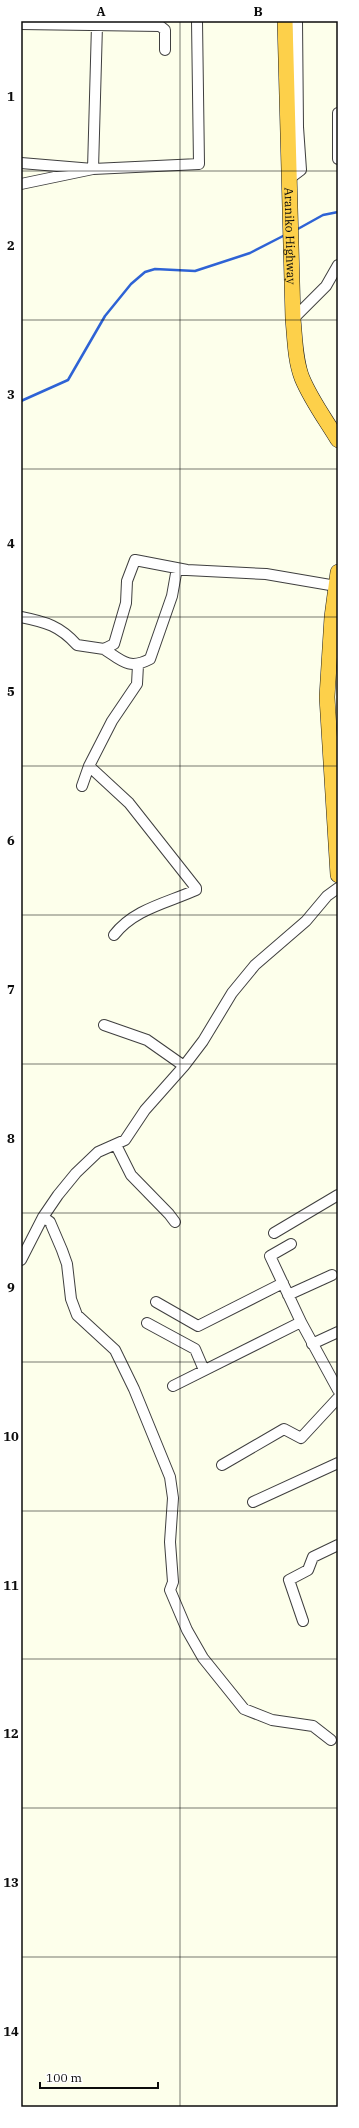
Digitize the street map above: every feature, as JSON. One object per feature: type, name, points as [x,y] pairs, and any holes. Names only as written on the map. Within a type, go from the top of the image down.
[{"type":"highway","name":"Araniko Highway","points":[[285,21],[290,257],[293,319],[297,359],[302,377],[310,396],[338,440]]},
{"type":"highway","points":[[337,579],[332,617],[327,697],[338,875]]},
{"type":"street","points":[[21,163],[93,169],[199,164],[197,21]]},
{"type":"street","points":[[289,179],[301,170],[298,127],[297,21]]},
{"type":"street","points":[[21,24],[160,26],[165,30],[165,50]]},
{"type":"street","points":[[93,169],[97,25]]},
{"type":"street","points":[[338,113],[338,158]]},
{"type":"street","points":[[21,184],[93,169]]},
{"type":"street","points":[[293,319],[326,286],[338,265]]},
{"type":"street","points":[[104,650],[114,644],[126,603],[126,581],[135,560],[177,568],[337,579]]},
{"type":"street","points":[[21,617],[44,622],[65,632],[77,646],[104,650],[126,663],[138,665],[150,659],[172,596],[177,568]]},
{"type":"street","points":[[82,786],[89,766],[117,712],[137,684],[138,665]]},
{"type":"street","points":[[89,766],[129,804],[196,888],[196,890],[133,916],[123,923],[114,935]]},
{"type":"street","points":[[21,1260],[43,1217],[58,1194],[88,1159],[98,1152],[116,1145],[130,1134],[145,1110],[184,1066],[202,1041],[232,993],[255,965],[306,921],[327,896],[338,888]]},
{"type":"street","points":[[104,1025],[147,1040],[184,1066]]},
{"type":"street","points":[[116,1145],[131,1174],[175,1222]]},
{"type":"street","points":[[274,1233],[338,1195]]},
{"type":"street","points":[[43,1217],[50,1222],[67,1264],[71,1299],[77,1315],[115,1350],[134,1389],[170,1477],[173,1498],[170,1542],[173,1582],[170,1590],[187,1630],[203,1658],[244,1709],[272,1720],[313,1726],[331,1740]]},
{"type":"street","points":[[291,1244],[270,1256],[312,1344],[338,1390]]},
{"type":"street","points":[[288,1295],[332,1275]]},
{"type":"street","points":[[156,1302],[198,1326],[283,1283]]},
{"type":"street","points":[[173,1386],[301,1322]]},
{"type":"street","points":[[147,1323],[194,1349],[204,1370]]},
{"type":"street","points":[[312,1344],[338,1332]]},
{"type":"street","points":[[222,1465],[284,1429],[301,1438],[338,1398]]},
{"type":"street","points":[[253,1502],[338,1463]]},
{"type":"street","points":[[303,1621],[289,1580],[308,1570],[313,1557],[338,1545]]},
{"type":"waterway","points":[[296,230],[323,215],[338,212]]},
{"type":"waterway","points":[[21,401],[68,380],[105,316],[131,284],[145,272],[155,269],[195,271],[250,253],[285,235]]}]
